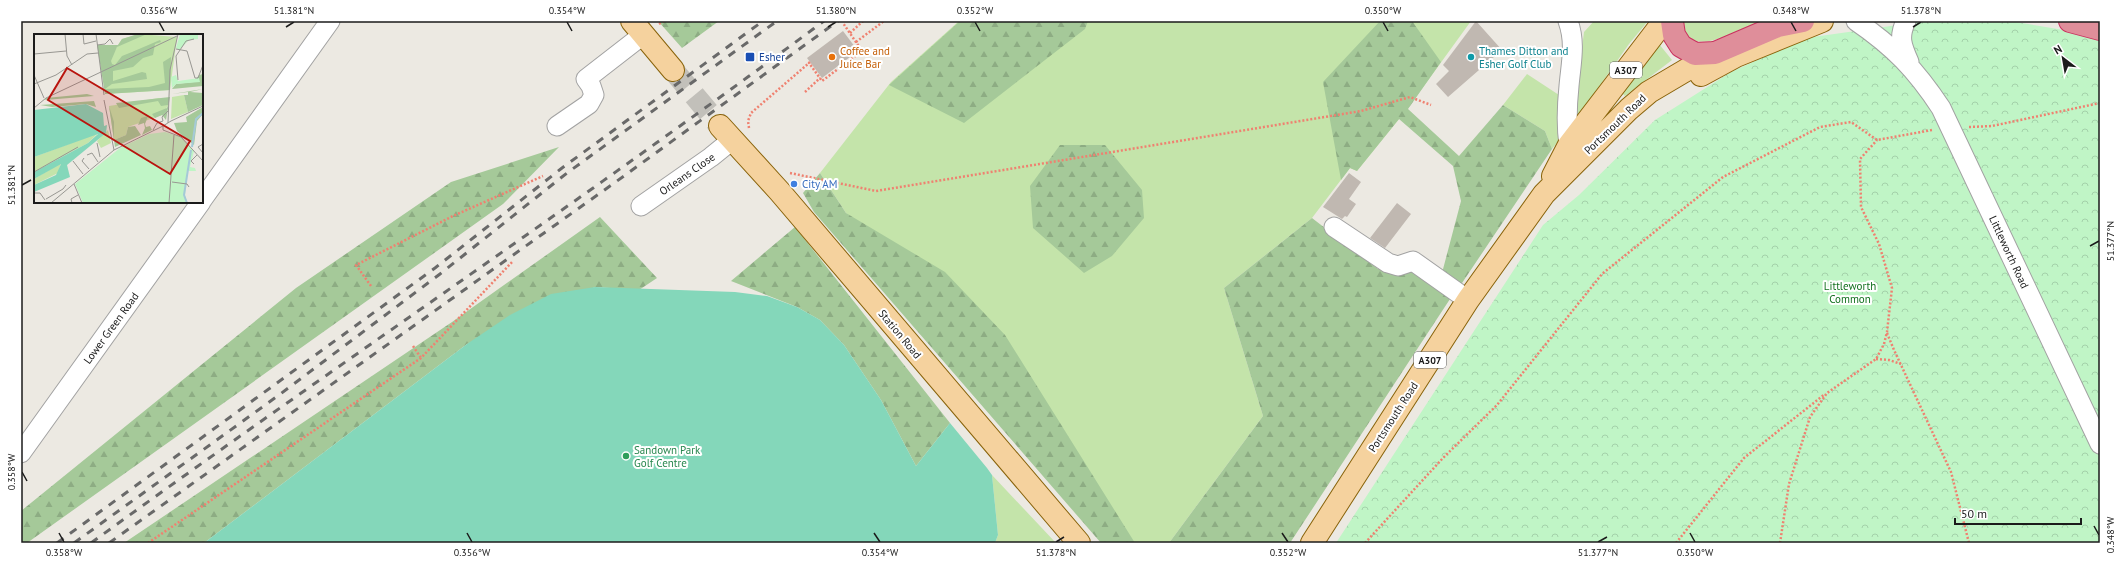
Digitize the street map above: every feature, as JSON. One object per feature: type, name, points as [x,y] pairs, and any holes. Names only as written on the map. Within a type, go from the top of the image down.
[{"type":"highway","points":[[1672,21],[1674,35],[1682,46],[1695,54],[1715,53],[1780,23],[1803,21]]},
{"type":"highway","points":[[2070,21],[2100,29]]},
{"type":"main road","name":"Portsmouth Road","points":[[1312,543],[1468,300],[1544,194],[1568,145],[1664,21]]},
{"type":"main road","points":[[1598,142],[1664,95],[1736,56],[1822,21]]},
{"type":"main road","points":[[638,28],[673,70]]},
{"type":"main road","name":"Portsmouth Road","points":[[1544,194],[1598,142],[1629,108],[1649,92],[1715,53]]},
{"type":"main road","name":"Station Road","points":[[733,132],[785,198],[1079,543]]},
{"type":"street","name":"Lower Green Road","points":[[203,198],[330,21]]},
{"type":"street","points":[[1568,21],[1574,44],[1569,86],[1567,131],[1568,145]]},
{"type":"street","name":"Littleworth Road","points":[[1856,21],[1876,34],[1910,65],[1942,108],[1949,127],[2100,444]]},
{"type":"street","name":"Littleworth Road","points":[[1906,21],[1900,40],[1910,65]]},
{"type":"street","points":[[557,126],[589,104],[594,95],[591,86],[586,79],[638,28]]},
{"type":"street","name":"Orleans Close","points":[[641,206],[711,157],[733,132]]},
{"type":"street","name":"Lower Green Road","points":[[21,453],[200,203]]},
{"type":"street","points":[[1334,227],[1388,263],[1398,266],[1413,261],[1468,300]]},
{"type":"path","points":[[850,33],[855,26],[863,21]]},
{"type":"path","points":[[856,42],[884,21]]},
{"type":"path","points":[[733,132],[748,121],[751,113],[810,63],[822,81],[862,51],[843,23]]},
{"type":"path","points":[[805,92],[820,78]]},
{"type":"path","points":[[785,172],[876,191],[1361,111],[1410,97],[1431,105]]},
{"type":"path","points":[[1676,543],[1744,458],[1827,393],[1876,360],[1884,344],[1887,332],[1892,288],[1879,244],[1861,207],[1860,159],[1877,140],[1949,127],[1992,126],[2100,103]]},
{"type":"path","points":[[1365,543],[1443,458],[1496,405],[1602,274],[1723,177],[1820,127],[1851,122],[1877,140]]},
{"type":"path","points":[[371,286],[356,265],[453,216],[543,176]]},
{"type":"path","points":[[148,543],[421,358],[513,262]]},
{"type":"path","points":[[1887,332],[1951,472],[1969,543]]},
{"type":"path","points":[[413,346],[421,358]]},
{"type":"path","points":[[1876,360],[1889,360],[1901,364]]},
{"type":"path","points":[[1780,543],[1789,484],[1810,417],[1827,393]]},
{"type":"green space","points":[[658,21],[719,21],[682,48]]},
{"type":"green space","name":"Thames Ditton and Esher Golf Club","points":[[959,21],[1471,21],[1408,108],[1357,171],[1350,168],[1312,218],[1224,288],[1263,416],[1169,543],[1130,543],[846,213],[820,173],[891,82]]},
{"type":"green space","points":[[960,21],[1088,21],[1085,29],[964,123],[889,85]]},
{"type":"green space","points":[[1380,21],[1412,21],[1441,62],[1408,109],[1459,156],[1503,105],[1545,131],[1552,149],[1460,286],[1442,273],[1461,201],[1453,166],[1399,119],[1357,171],[1350,168],[1341,180],[1323,82]]},
{"type":"green space","points":[[1594,21],[1648,21],[1629,44],[1579,115],[1574,114],[1584,32]]},
{"type":"green space","points":[[1682,21],[1762,21],[1728,36],[1703,42],[1693,40],[1685,33]]},
{"type":"green space","name":"Littleworth Common","points":[[1926,21],[2010,21],[2100,36],[2100,543],[1336,543],[1543,225],[1579,195],[1655,120],[1731,72],[1806,38]]},
{"type":"green space","points":[[1659,44],[1672,60],[1625,96],[1622,93]]},
{"type":"green space","points":[[1527,74],[1559,95],[1561,102],[1559,140],[1552,149],[1545,131],[1503,105]]},
{"type":"green space","points":[[1060,145],[1105,145],[1142,190],[1144,218],[1112,256],[1084,273],[1033,228],[1030,186]]},
{"type":"green space","points":[[559,147],[503,204],[27,543],[21,543],[21,511],[296,288],[451,182]]},
{"type":"green space","points":[[820,173],[846,213],[945,272],[1005,335],[1135,543],[1101,543],[814,212],[803,193]]},
{"type":"green space","points":[[600,217],[657,278],[639,290],[595,287],[467,344],[204,543],[124,543],[452,322]]},
{"type":"green space","points":[[1312,218],[1378,269],[1413,270],[1450,299],[1290,543],[1169,543],[1263,416],[1224,288]]},
{"type":"green space","points":[[795,227],[950,423],[916,466],[881,400],[844,345],[820,320],[797,307],[731,281]]},
{"type":"green space","points":[[595,287],[735,292],[767,296],[797,307],[820,320],[844,345],[881,400],[916,466],[950,423],[987,468],[992,475],[998,535],[995,543],[204,543],[467,344],[510,315],[551,294]]},
{"type":"green space","points":[[992,475],[1056,543],[995,543],[998,535]]},
{"type":"building","name":"Thames Ditton and Esher Golf Club","points":[[1476,21],[1502,50],[1448,97],[1436,84],[1449,71],[1443,65]]},
{"type":"building","points":[[843,31],[858,51],[822,78],[807,58]]},
{"type":"building","points":[[1349,173],[1361,182],[1349,199],[1356,204],[1347,217],[1345,216],[1342,219],[1323,207]]},
{"type":"building","points":[[1397,203],[1411,214],[1385,248],[1370,238]]},
{"type":"tunnel","points":[[673,70],[720,126]]},
{"type":"railway","points":[[57,543],[435,268],[562,168],[763,21]]},
{"type":"railway","points":[[74,543],[279,395],[440,274],[567,173],[777,21]]},
{"type":"railway","points":[[91,543],[182,477],[642,153],[824,21]]},
{"type":"railway","points":[[109,543],[617,181],[838,21]]},
{"type":"place","name":"Esher","points":[[750,57]]},
{"type":"place","name":"Coffee and Juice Bar","points":[[832,57]]},
{"type":"place","name":"Thames Ditton and Esher Golf Club","points":[[1471,57]]},
{"type":"place","name":"City AM","points":[[794,184]]},
{"type":"place","name":"Sandown Park Golf Centre","points":[[626,456]]}]
